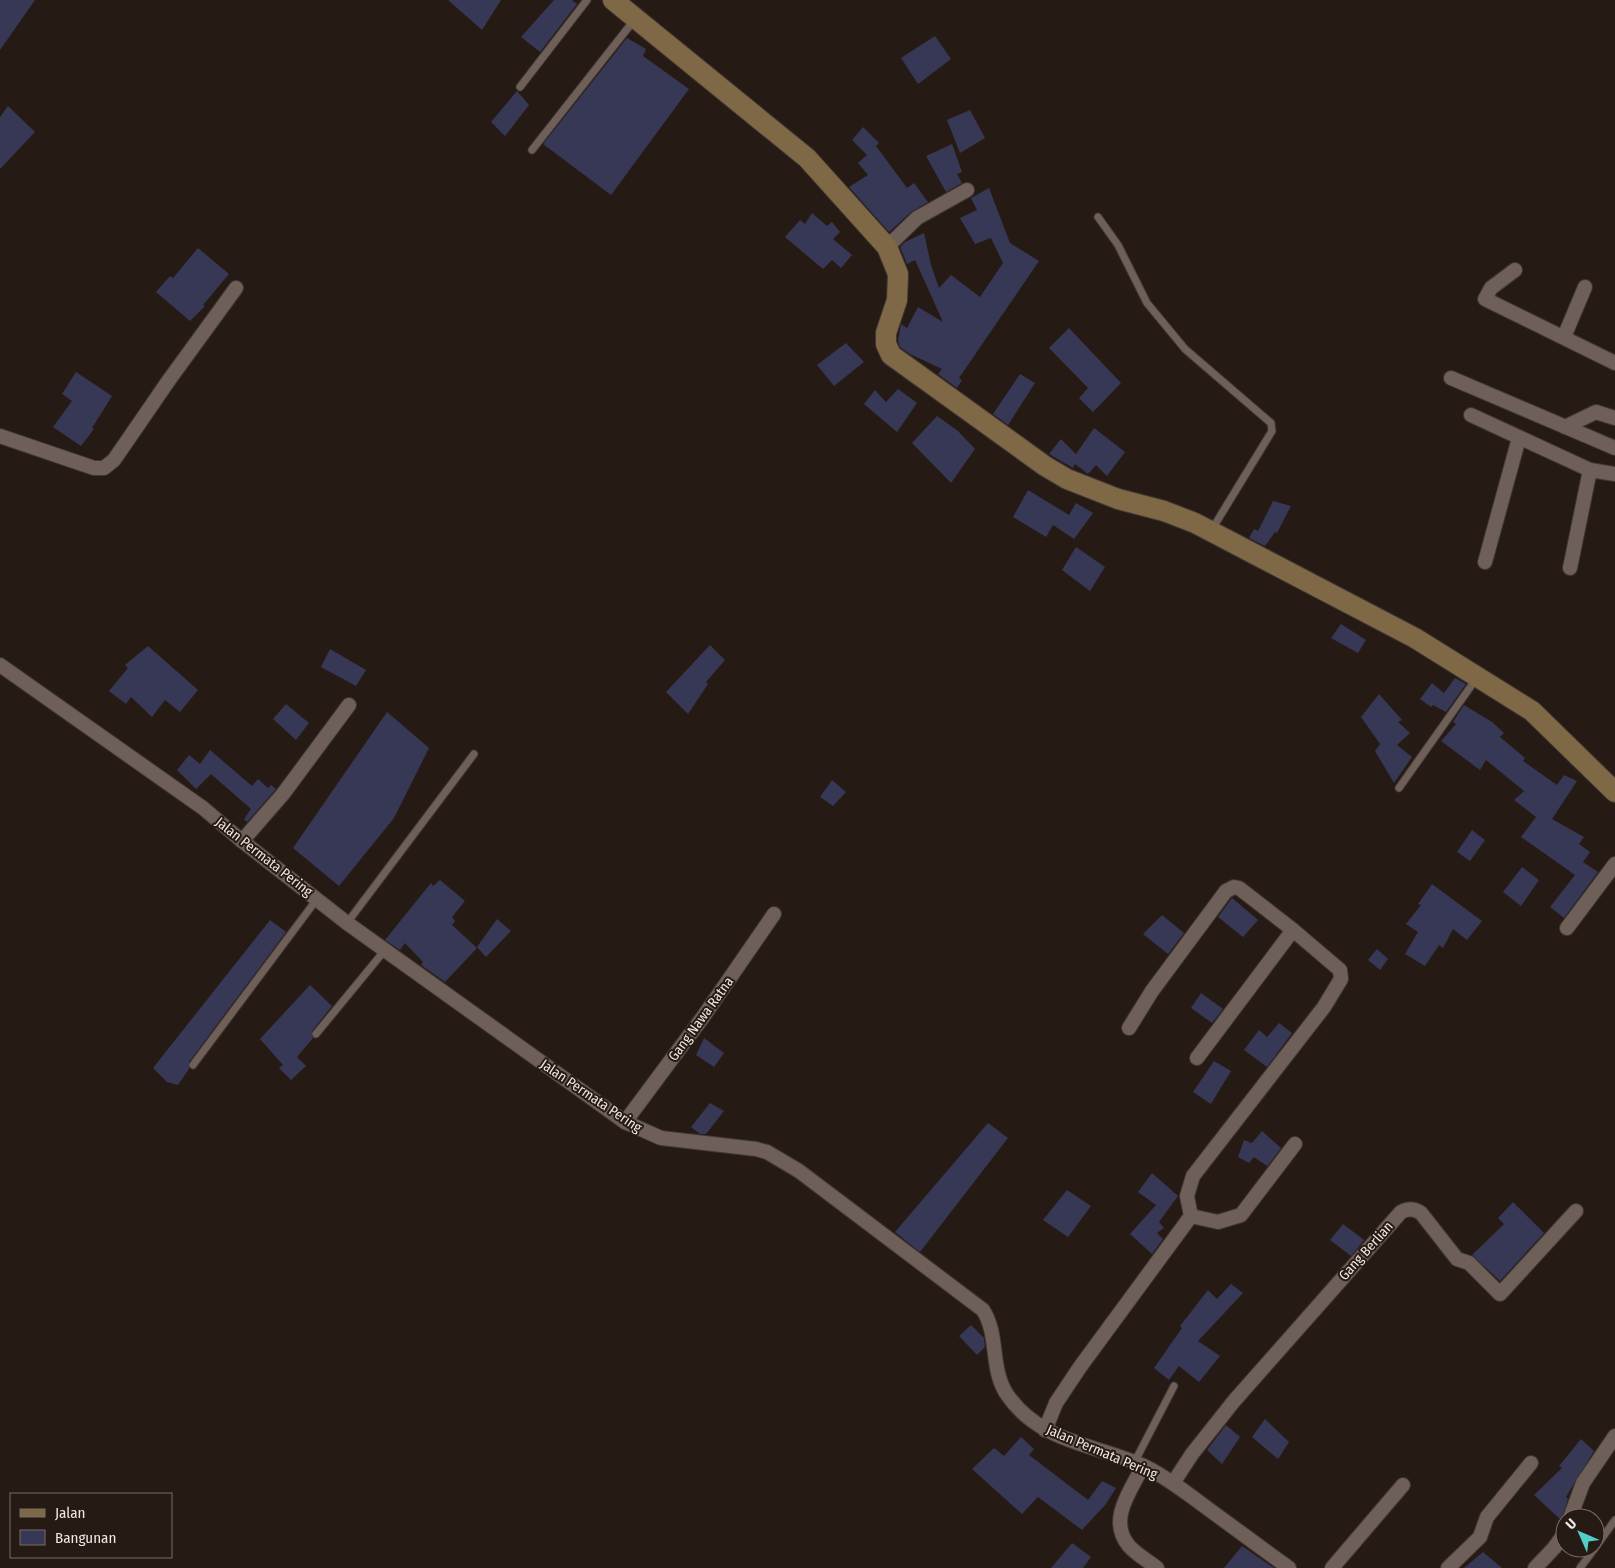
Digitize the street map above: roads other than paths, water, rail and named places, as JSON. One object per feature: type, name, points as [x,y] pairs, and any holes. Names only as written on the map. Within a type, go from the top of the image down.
[{"type":"street","points":[[613,0],[807,158],[887,247],[898,274],[897,300],[886,333],[886,344],[892,355],[1045,466],[1066,479],[1118,499],[1164,511],[1211,531],[1415,638],[1532,711],[1615,792]]},
{"type":"street","points":[[887,247],[917,218],[967,190]]},
{"type":"street","points":[[1515,270],[1491,288],[1485,300],[1615,363]]},
{"type":"street","points":[[1564,337],[1585,287]]},
{"type":"street","points":[[0,436],[94,468],[104,468],[114,460],[168,380],[236,288]]},
{"type":"street","points":[[1451,378],[1615,448]]},
{"type":"street","points":[[1565,427],[1596,412],[1615,418]]},
{"type":"street","points":[[1471,415],[1590,470],[1615,474]]},
{"type":"street","points":[[1485,562],[1519,438]]},
{"type":"street","points":[[1570,568],[1590,470]]},
{"type":"street","name":"Jalan Permata Pering","points":[[0,665],[203,808],[347,923],[624,1122],[661,1138],[756,1149],[767,1152],[799,1171],[983,1310],[991,1326],[997,1368],[1006,1392],[1023,1413],[1045,1430],[1099,1452],[1139,1464],[1173,1483],[1289,1568]]},
{"type":"street","points":[[242,841],[282,794],[349,705]]},
{"type":"street","points":[[1567,928],[1615,864]]},
{"type":"street","points":[[1045,1430],[1056,1402],[1191,1216],[1187,1189],[1194,1176],[1324,1007],[1341,979],[1340,970],[1293,930],[1239,888],[1234,887],[1226,891],[1152,991],[1129,1028]]},
{"type":"street","name":"Gang Nawa Ratna","points":[[624,1122],[704,1017],[774,914]]},
{"type":"street","points":[[1198,1058],[1293,930]]},
{"type":"street","points":[[1191,1216],[1218,1222],[1241,1215],[1295,1144]]},
{"type":"street","name":"Gang Berlian","points":[[1173,1483],[1192,1454],[1234,1401],[1401,1212],[1417,1210],[1421,1213],[1457,1259],[1469,1263],[1500,1294],[1576,1211]]},
{"type":"street","points":[[1574,1508],[1583,1483],[1615,1436]]},
{"type":"street","points":[[1448,1568],[1480,1537],[1487,1516],[1531,1463]]},
{"type":"street","points":[[1139,1464],[1121,1510],[1121,1534],[1130,1547],[1157,1568]]},
{"type":"street","points":[[1332,1568],[1403,1485]]},
{"type":"street","points":[[1535,1568],[1555,1545]]},
{"type":"lane","points":[[520,88],[587,0]]},
{"type":"lane","points":[[532,150],[636,19]]},
{"type":"lane","points":[[1098,217],[1118,245],[1146,303],[1179,341],[1271,424],[1272,431],[1211,531]]},
{"type":"lane","points":[[1399,788],[1478,677]]},
{"type":"lane","points":[[347,923],[474,754]]},
{"type":"lane","points":[[193,1065],[317,899]]},
{"type":"lane","points":[[316,1034],[385,950]]},
{"type":"lane","points":[[1139,1464],[1174,1386]]},
{"type":"lane","points":[[1605,1534],[1615,1520]]}]
